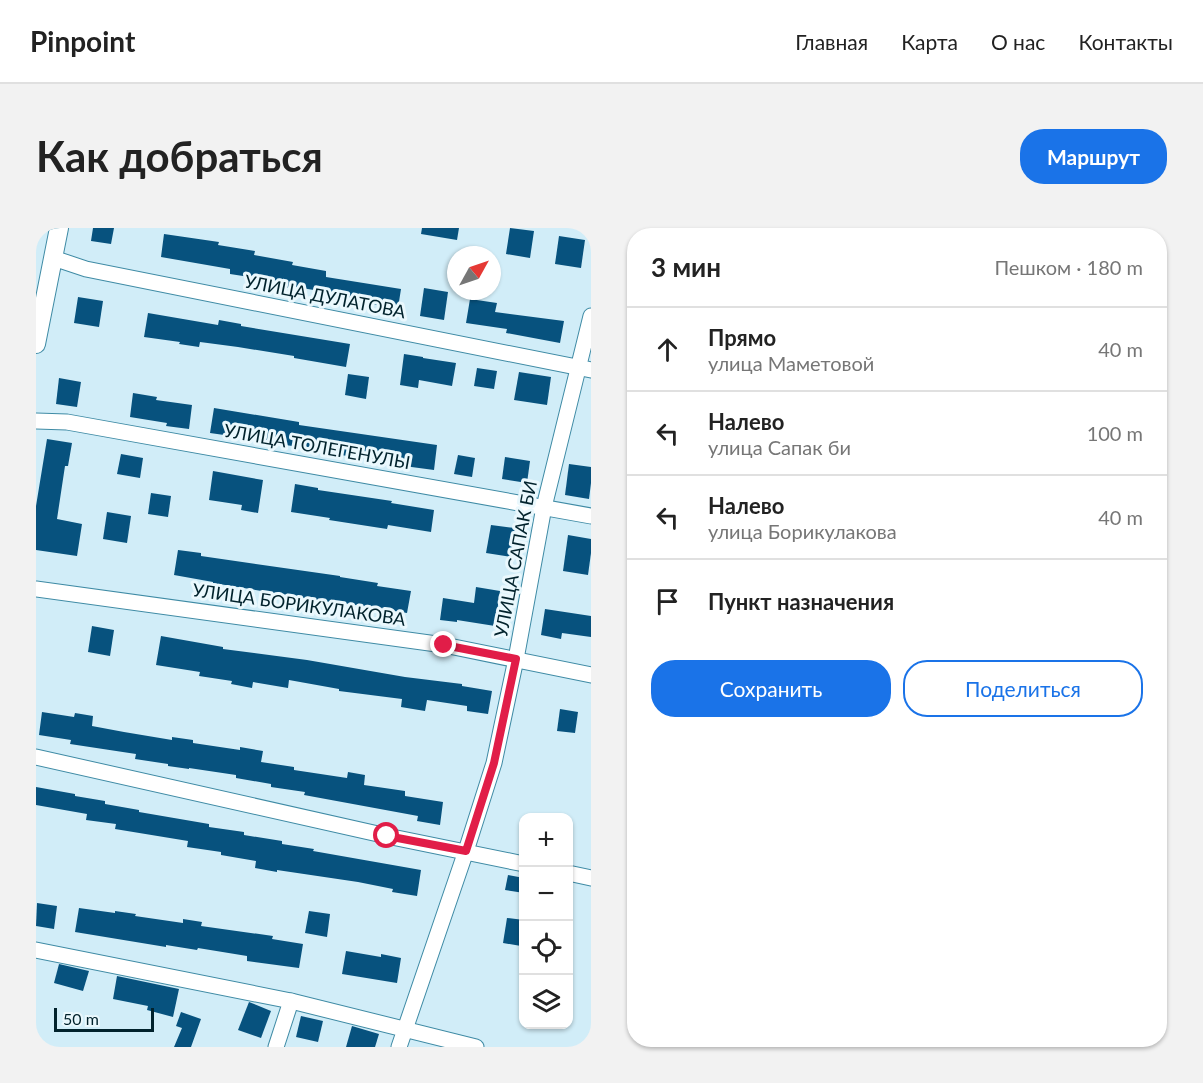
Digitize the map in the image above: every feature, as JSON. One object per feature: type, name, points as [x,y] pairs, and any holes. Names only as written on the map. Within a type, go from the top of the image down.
[{"type":"street","points":[[36,344],[59,228]]},
{"type":"street","name":"УЛИЦА ДУЛАТОВА","points":[[53,258],[86,268],[584,368]]},
{"type":"street","name":"УЛИЦА САПАК БИ","points":[[399,1047],[494,763],[544,507],[584,368],[591,316]]},
{"type":"street","name":"УЛИЦА ТОЛЕГЕНУЛЫ","points":[[36,421],[68,422],[591,516]]},
{"type":"street","name":"УЛИЦА БОРИКУЛАКОВА","points":[[36,589],[444,645],[591,675]]},
{"type":"street","points":[[36,757],[387,836],[519,863]]},
{"type":"street","points":[[573,874],[591,878]]},
{"type":"street","points":[[36,950],[291,1001],[476,1047]]},
{"type":"street","points":[[276,1047],[291,1001]]},
{"type":"building","points":[[93,228],[114,228],[111,244],[91,241]]},
{"type":"building","points":[[422,228],[459,228],[457,240],[421,234]]},
{"type":"building","points":[[510,228],[534,231],[530,258],[506,254]]},
{"type":"building","points":[[164,234],[219,242],[218,245],[255,251],[254,255],[326,271],[326,277],[401,289],[398,308],[338,299],[339,294],[267,285],[268,280],[230,274],[230,269],[161,257]]},
{"type":"building","points":[[559,236],[585,240],[581,268],[555,264]]},
{"type":"building","points":[[424,288],[447,292],[444,320],[420,316]]},
{"type":"building","points":[[78,297],[103,301],[99,327],[74,323]]},
{"type":"building","points":[[470,300],[497,303],[495,312],[564,321],[560,343],[506,333],[507,329],[466,323]]},
{"type":"building","points":[[148,313],[218,325],[219,320],[241,324],[241,326],[350,344],[346,367],[238,347],[200,342],[199,347],[144,337]]},
{"type":"building","points":[[404,354],[456,363],[452,386],[419,380],[418,388],[400,385]]},
{"type":"building","points":[[477,368],[497,371],[494,389],[474,386]]},
{"type":"building","points":[[519,372],[551,377],[547,405],[514,400]]},
{"type":"building","points":[[348,374],[369,377],[366,399],[345,395]]},
{"type":"building","points":[[59,378],[81,382],[77,407],[56,404]]},
{"type":"building","points":[[133,393],[157,397],[156,400],[192,405],[189,429],[130,417]]},
{"type":"building","points":[[214,408],[299,422],[299,425],[437,445],[434,470],[312,452],[312,449],[280,443],[210,433]]},
{"type":"building","points":[[47,439],[72,443],[68,466],[65,466],[57,519],[82,524],[77,556],[36,550],[36,506]]},
{"type":"building","points":[[121,454],[143,458],[140,478],[117,474]]},
{"type":"building","points":[[458,455],[475,458],[472,477],[454,474]]},
{"type":"building","points":[[505,457],[530,461],[527,483],[502,479]]},
{"type":"building","points":[[569,464],[591,467],[589,499],[565,495]]},
{"type":"building","points":[[213,471],[263,480],[258,513],[241,510],[242,505],[209,500]]},
{"type":"building","points":[[295,484],[434,510],[431,532],[388,525],[387,529],[291,512]]},
{"type":"building","points":[[151,493],[171,496],[168,517],[148,514]]},
{"type":"building","points":[[107,512],[131,516],[127,543],[103,539]]},
{"type":"building","points":[[491,525],[515,528],[511,557],[486,553]]},
{"type":"building","points":[[568,535],[591,539],[588,575],[563,571]]},
{"type":"building","points":[[178,550],[201,553],[201,556],[340,576],[378,583],[377,586],[411,591],[407,613],[174,575]]},
{"type":"building","points":[[476,587],[500,591],[495,626],[457,620],[457,622],[440,620],[443,598],[474,603]]},
{"type":"building","points":[[545,609],[591,616],[591,637],[562,633],[561,639],[541,635]]},
{"type":"building","points":[[92,626],[114,630],[110,656],[88,652]]},
{"type":"building","points":[[161,636],[223,647],[223,649],[462,684],[462,686],[492,691],[488,714],[467,711],[467,706],[427,700],[425,711],[401,707],[402,699],[339,691],[339,689],[289,680],[288,688],[253,682],[252,688],[231,684],[232,681],[199,676],[200,672],[156,665]]},
{"type":"building","points":[[560,709],[578,712],[575,733],[557,731]]},
{"type":"building","points":[[42,712],[74,717],[75,713],[93,716],[92,726],[124,732],[172,740],[172,737],[193,740],[193,743],[240,750],[240,747],[263,751],[261,762],[294,767],[294,770],[347,778],[348,772],[365,775],[364,785],[405,791],[405,796],[443,802],[440,825],[417,821],[418,816],[304,795],[305,792],[271,787],[271,784],[236,778],[236,775],[168,766],[168,764],[135,759],[136,754],[70,744],[71,740],[39,735]]},
{"type":"building","points":[[36,787],[105,801],[105,804],[139,810],[139,812],[244,832],[244,835],[282,841],[282,844],[314,849],[313,851],[421,870],[417,896],[392,892],[393,889],[358,882],[255,868],[256,861],[221,855],[221,852],[187,847],[188,841],[115,829],[116,824],[86,820],[87,814],[36,805]]},
{"type":"building","points":[[508,875],[519,877],[519,892],[505,890]]},
{"type":"building","points":[[37,903],[57,906],[54,929],[36,926]]},
{"type":"building","points":[[79,908],[136,914],[135,916],[183,923],[183,919],[202,922],[201,926],[273,936],[272,939],[303,944],[299,968],[247,961],[247,956],[198,948],[197,950],[166,945],[166,947],[75,932]]},
{"type":"building","points":[[309,911],[330,914],[327,937],[305,933]]},
{"type":"building","points":[[507,918],[519,919],[519,946],[503,943]]},
{"type":"building","points":[[346,951],[401,958],[397,983],[342,974]]},
{"type":"building","points":[[59,964],[89,971],[83,991],[54,983]]},
{"type":"building","points":[[117,976],[179,989],[173,1017],[147,1010],[148,1006],[113,999]]},
{"type":"building","points":[[249,1002],[271,1011],[261,1038],[238,1030]]},
{"type":"building","points":[[181,1012],[201,1019],[191,1047],[174,1047],[182,1028],[176,1026]]},
{"type":"building","points":[[301,1016],[323,1021],[318,1042],[296,1037]]},
{"type":"building","points":[[352,1026],[379,1034],[375,1047],[346,1047]]},
{"type":"route","points":[[387,836],[466,851],[494,763],[516,659],[444,645]]}]
